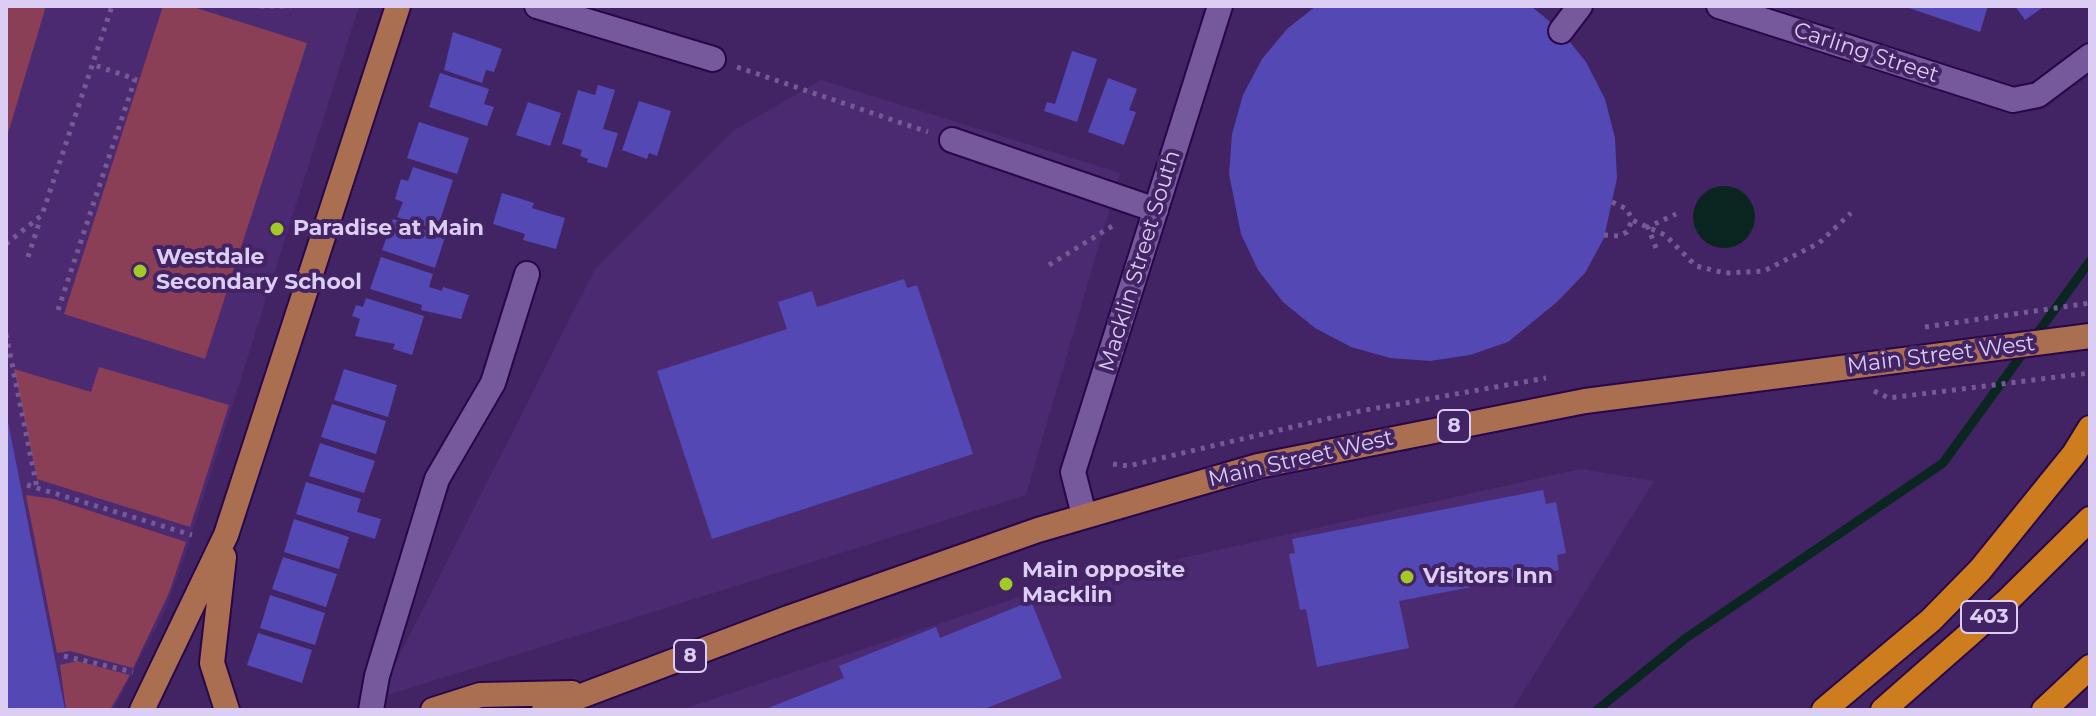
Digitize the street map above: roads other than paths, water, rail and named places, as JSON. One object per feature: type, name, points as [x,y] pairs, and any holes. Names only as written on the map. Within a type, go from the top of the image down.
[{"type":"highway","points":[[1824,710],[1931,620],[1980,570],[2056,476],[2090,428]]},
{"type":"highway","name":"403","points":[[1883,710],[2007,601],[2090,519]]},
{"type":"highway","points":[[2044,710],[2090,667]]},
{"type":"main road","points":[[142,710],[226,535],[398,6]]},
{"type":"main road","name":"Main Street West","points":[[544,710],[788,618],[1084,515],[1196,482],[1316,453],[1585,401],[2090,336]]},
{"type":"main road","points":[[226,535],[212,663],[227,710]]},
{"type":"main road","points":[[433,710],[480,695],[593,693]]},
{"type":"street","points":[[537,6],[713,59]]},
{"type":"street","name":"Macklin Street South","points":[[1084,515],[1073,472],[1220,6]]},
{"type":"street","points":[[1561,31],[1580,6]]},
{"type":"street","name":"Carling Street","points":[[1719,6],[2013,100],[2038,95],[2090,56]]},
{"type":"street","points":[[952,140],[1156,210]]},
{"type":"street","points":[[371,710],[377,676],[437,479],[493,383],[527,274]]},
{"type":"waterway","points":[[1597,710],[1686,638],[1943,463],[2090,261]]},
{"type":"place","name":"Paradise at Main","points":[[277,229]]},
{"type":"place","name":"Westdale Secondary School","points":[[140,271]]},
{"type":"place","name":"Visitors Inn","points":[[1407,577]]},
{"type":"place","name":"Main opposite Macklin","points":[[1006,584]]}]
